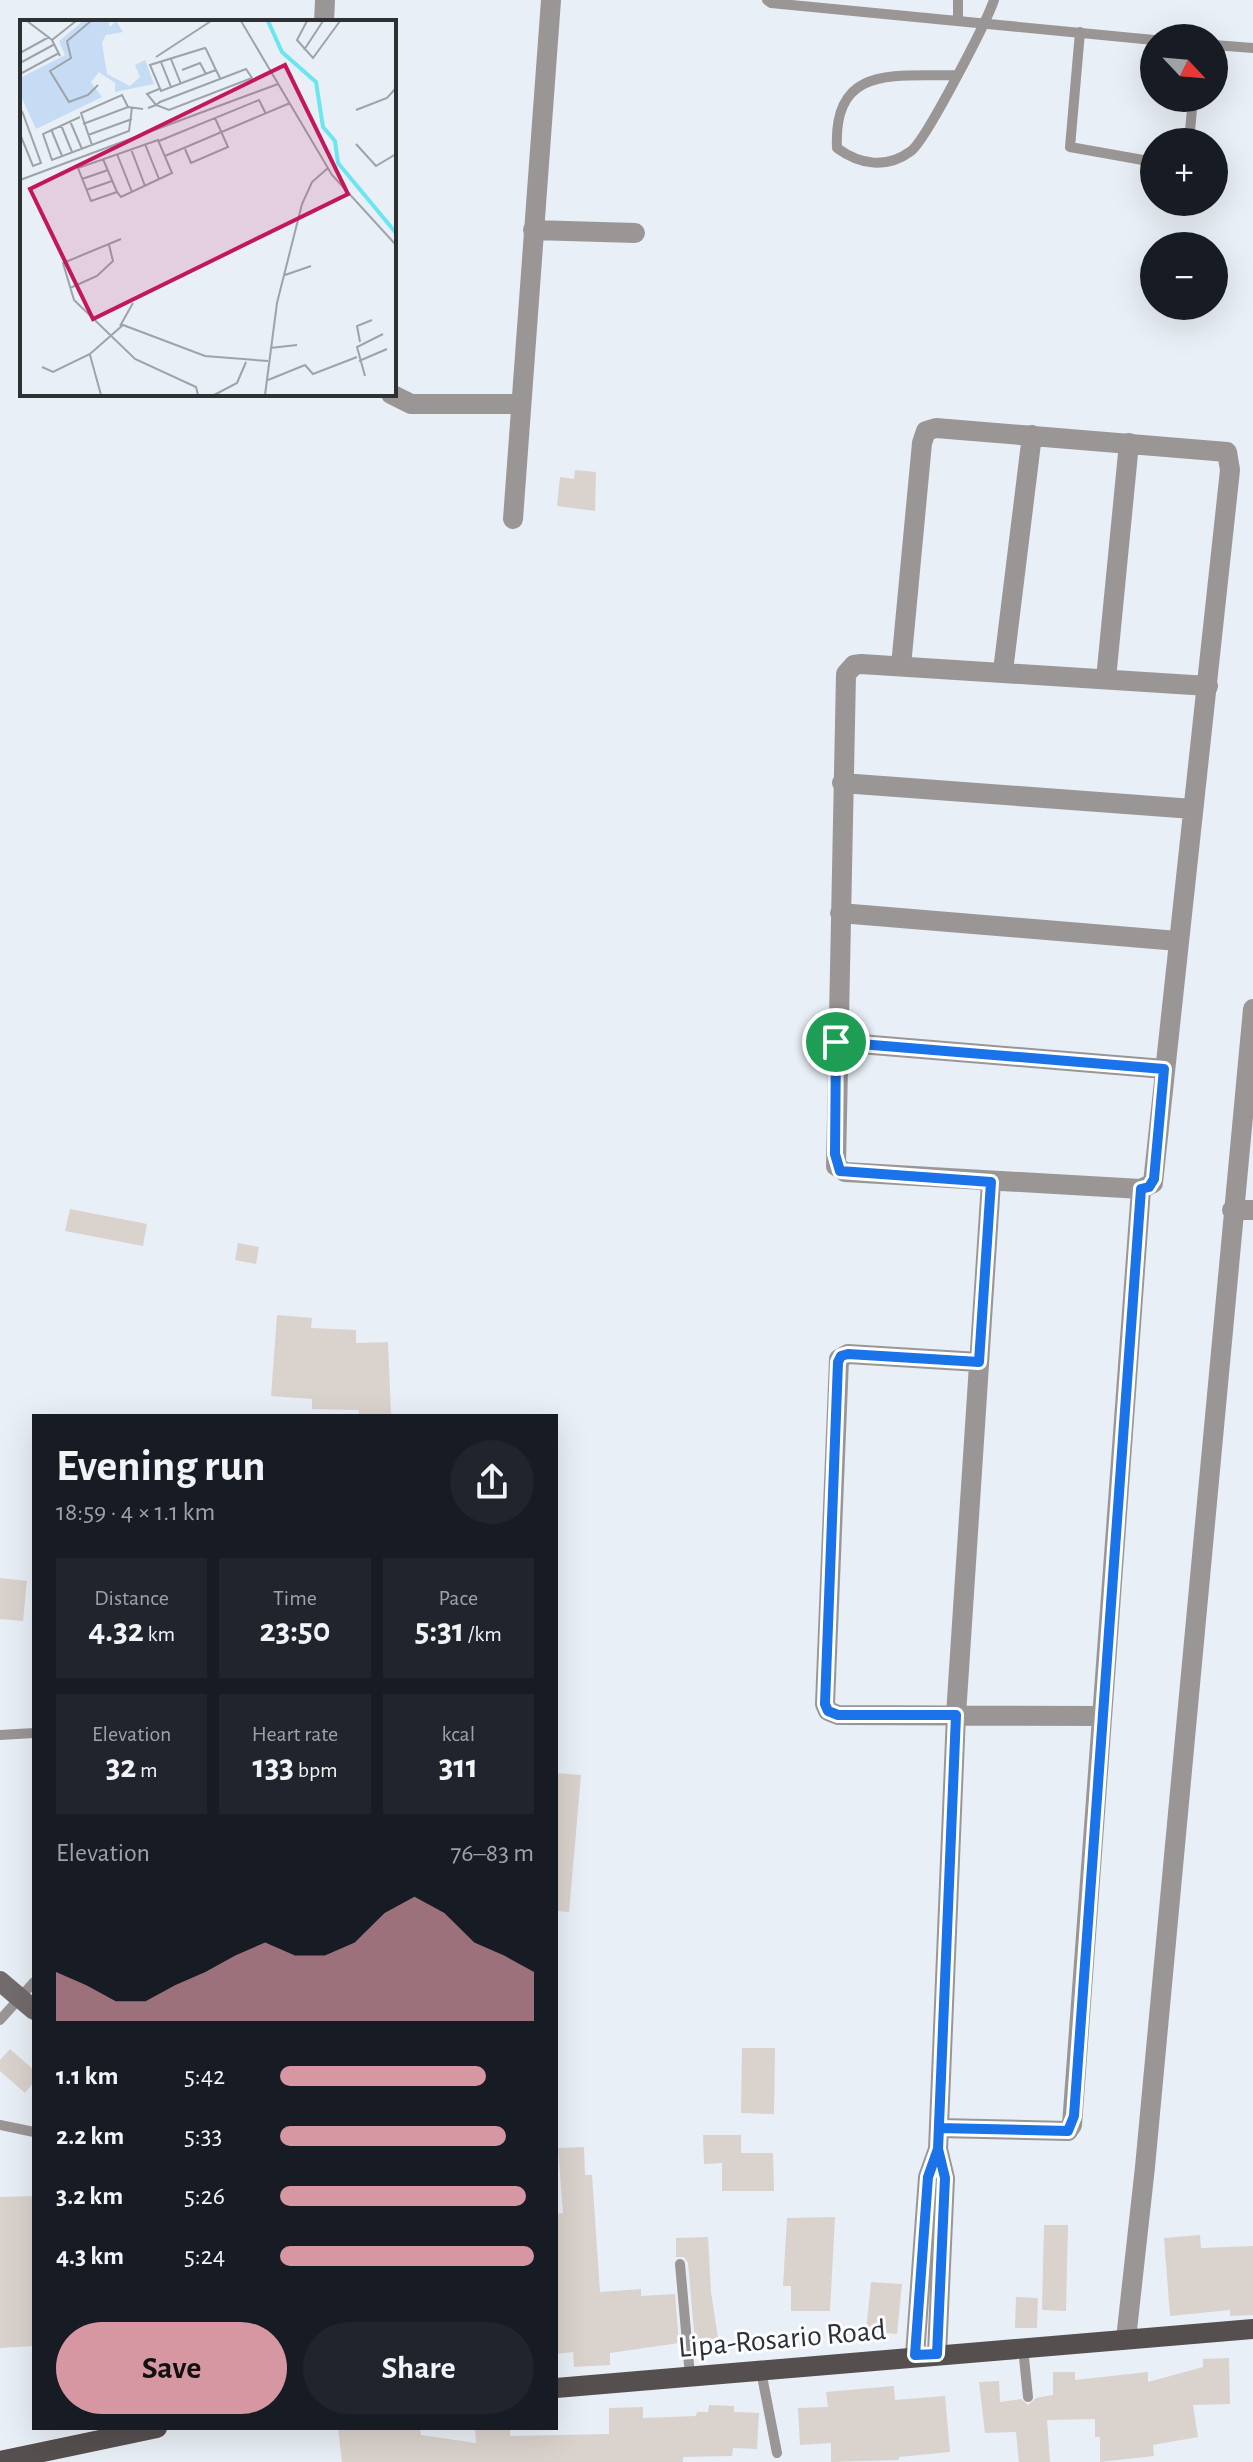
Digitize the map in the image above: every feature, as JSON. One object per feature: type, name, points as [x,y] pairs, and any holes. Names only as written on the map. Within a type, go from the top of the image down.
[{"type":"main road","name":"Lipa-Rosario Road","points":[[558,2388],[915,2355],[1253,2329]]},
{"type":"main road","points":[[0,2461],[96,2434],[137,2430]]},
{"type":"street","points":[[324,20],[325,0]]},
{"type":"street","points":[[513,519],[519,404],[551,0]]},
{"type":"street","points":[[533,230],[635,233]]},
{"type":"street","points":[[395,396],[411,404],[519,404]]},
{"type":"street","points":[[901,666],[923,436],[936,428],[1216,448],[1230,456],[1208,686],[1154,1179],[1149,1187],[1141,1189],[991,1182],[840,1171],[835,1154],[846,674],[854,665],[901,666],[1208,686]]},
{"type":"street","points":[[1003,671],[1032,435]]},
{"type":"street","points":[[1106,679],[1129,443]]},
{"type":"street","points":[[842,783],[1193,809]]},
{"type":"street","points":[[840,913],[1178,941]]},
{"type":"street","points":[[1126,2339],[1243,1210],[1253,1009]]},
{"type":"street","points":[[836,1042],[1164,1069]]},
{"type":"street","points":[[937,2354],[945,2178],[938,2149],[956,1715],[991,1182]]},
{"type":"street","points":[[939,2128],[1071,2129],[1141,1189]]},
{"type":"street","points":[[979,1362],[848,1354],[841,1356],[838,1362],[825,1704],[828,1711],[838,1715],[1102,1716]]},
{"type":"street","points":[[0,1981],[27,2004]]},
{"type":"street","points":[[915,2355],[928,2177],[938,2149]]},
{"type":"lane","points":[[767,0],[771,3],[1140,38]]},
{"type":"lane","points":[[958,0],[958,19]]},
{"type":"lane","points":[[957,75],[873,77],[858,85],[836,127],[837,148],[851,158],[869,163],[886,162],[915,149],[957,75],[987,22],[994,0]]},
{"type":"lane","points":[[1080,32],[1070,147],[1140,160]]},
{"type":"lane","points":[[1228,46],[1253,48]]},
{"type":"lane","points":[[0,1735],[32,1733]]},
{"type":"lane","points":[[0,2020],[27,2004]]},
{"type":"lane","points":[[0,2125],[32,2132]]},
{"type":"lane","points":[[680,2264],[690,2376]]},
{"type":"lane","points":[[1023,2348],[1028,2397]]},
{"type":"lane","points":[[761,2371],[777,2453]]},
{"type":"building","points":[[575,470],[596,472],[595,511],[557,506],[560,477],[574,479]]},
{"type":"building","points":[[70,1209],[147,1224],[143,1246],[65,1231]]},
{"type":"building","points":[[238,1243],[259,1247],[256,1264],[235,1260]]},
{"type":"building","points":[[277,1315],[312,1318],[311,1328],[356,1330],[356,1343],[388,1342],[391,1414],[312,1409],[312,1399],[271,1396]]},
{"type":"building","points":[[0,1578],[27,1581],[23,1621],[0,1619]]},
{"type":"building","points":[[558,1773],[581,1775],[569,1912],[558,1911]]},
{"type":"building","points":[[742,2048],[775,2048],[774,2114],[741,2113]]},
{"type":"building","points":[[10,2049],[32,2068],[32,2084],[25,2093],[0,2071],[0,2060]]},
{"type":"building","points":[[703,2135],[741,2135],[741,2153],[773,2153],[774,2191],[722,2191],[722,2163],[704,2164]]},
{"type":"building","points":[[584,2147],[585,2175],[592,2175],[600,2292],[641,2289],[641,2296],[675,2294],[679,2343],[610,2353],[610,2365],[574,2367],[573,2352],[558,2354],[558,2214],[563,2213],[558,2148]]},
{"type":"building","points":[[32,2196],[32,2346],[0,2348],[0,2197]]},
{"type":"building","points":[[835,2217],[830,2311],[791,2311],[791,2286],[783,2286],[787,2218]]},
{"type":"building","points":[[1044,2225],[1068,2225],[1066,2311],[1042,2310]]},
{"type":"building","points":[[1200,2235],[1201,2248],[1253,2246],[1253,2315],[1230,2316],[1230,2310],[1170,2316],[1164,2238]]},
{"type":"building","points":[[708,2237],[711,2292],[718,2338],[695,2342],[688,2263],[684,2257],[676,2257],[676,2238]]},
{"type":"building","points":[[871,2282],[902,2284],[897,2334],[866,2331]]},
{"type":"building","points":[[1016,2297],[1038,2298],[1037,2328],[1015,2328]]},
{"type":"building","points":[[1229,2358],[1230,2404],[1193,2405],[1198,2437],[1153,2445],[1154,2456],[1100,2462],[1100,2437],[1095,2437],[1095,2419],[1047,2420],[1050,2462],[1019,2462],[1016,2432],[985,2433],[979,2382],[999,2381],[1000,2402],[1021,2399],[1028,2405],[1036,2398],[1053,2395],[1053,2372],[1075,2372],[1075,2380],[1148,2372],[1148,2382],[1203,2367],[1203,2359]]},
{"type":"building","points":[[894,2386],[895,2400],[945,2396],[950,2452],[899,2457],[899,2460],[831,2462],[831,2443],[800,2445],[798,2408],[828,2407],[826,2392]]},
{"type":"building","points":[[709,2405],[734,2406],[734,2412],[759,2413],[757,2449],[733,2448],[732,2456],[683,2457],[683,2462],[342,2462],[338,2430],[420,2430],[421,2435],[476,2443],[475,2430],[510,2430],[510,2436],[609,2434],[609,2408],[643,2407],[643,2418],[696,2416],[697,2412],[708,2412]]},
{"type":"route","points":[[836,1042],[835,1154],[836,1166],[840,1171],[991,1182],[979,1362],[848,1354],[841,1356],[838,1362],[826,1708],[838,1715],[956,1715],[938,2149],[945,2178],[937,2354],[915,2355],[928,2177],[938,2149],[939,2128],[1068,2131],[1074,2116],[1141,1189],[1149,1187],[1154,1179],[1164,1069],[836,1042]]}]
